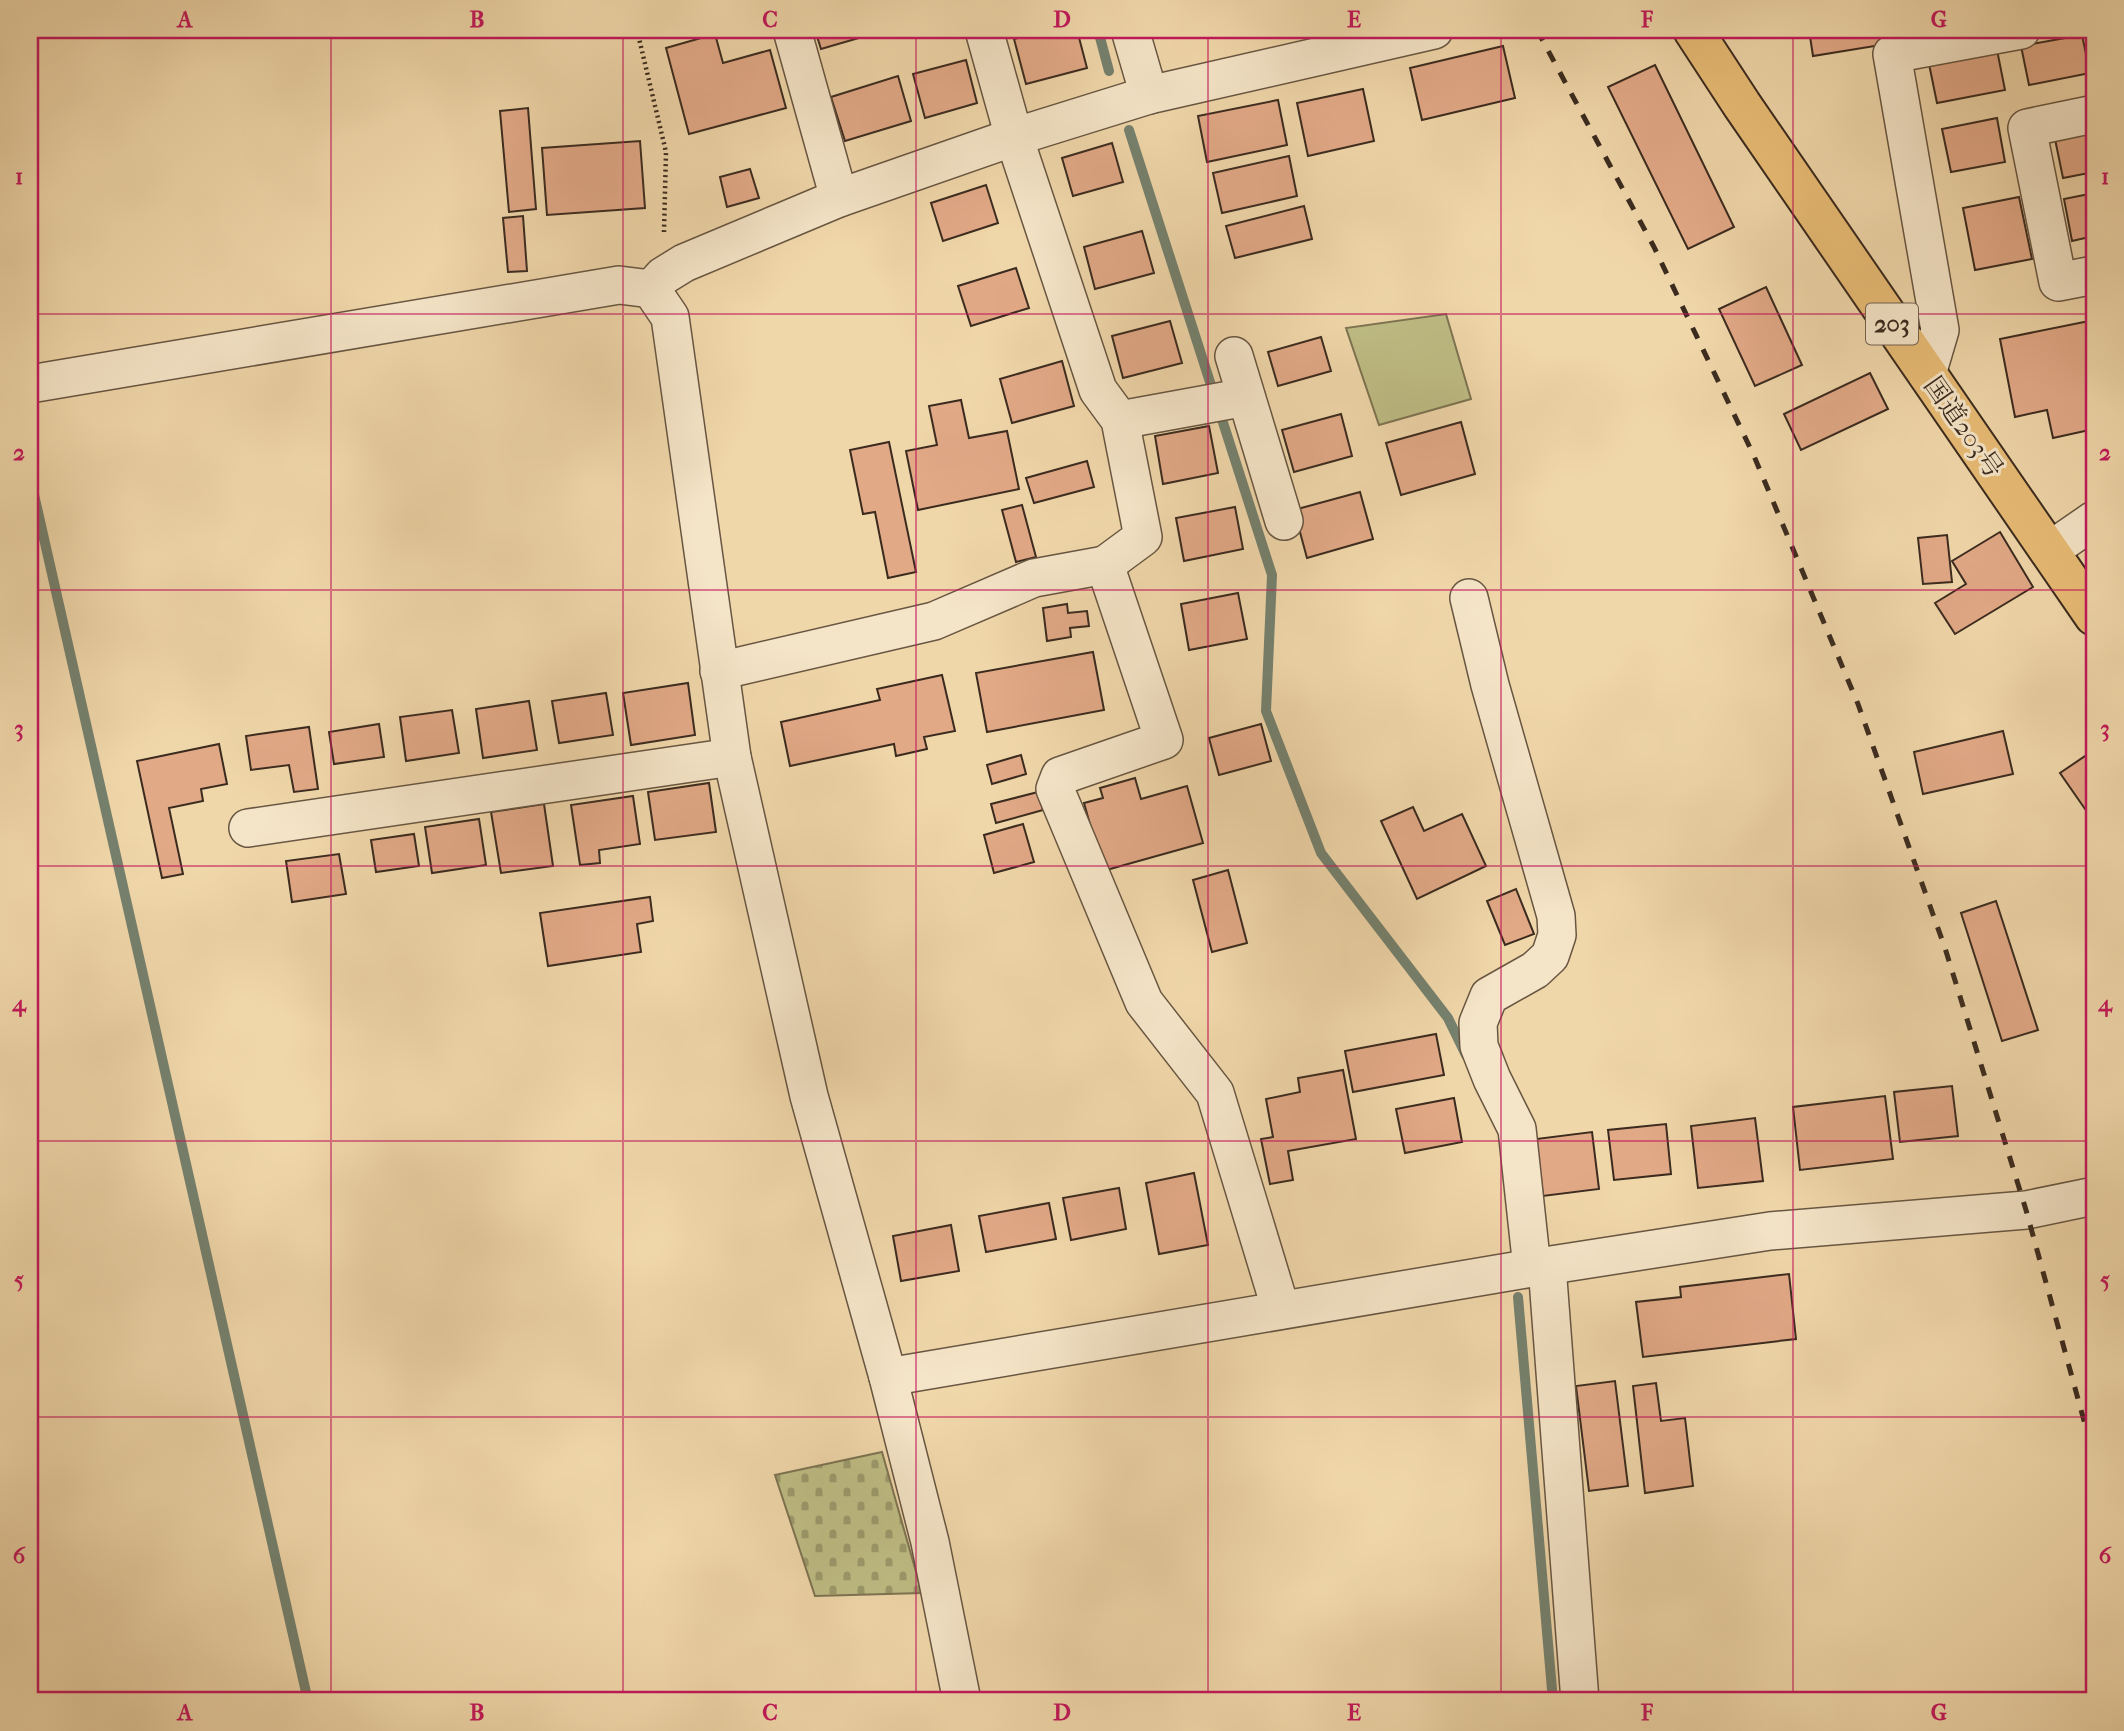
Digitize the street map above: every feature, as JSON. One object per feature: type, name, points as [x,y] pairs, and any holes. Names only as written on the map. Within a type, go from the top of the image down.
[{"type":"highway","name":"国道203号","points":[[1693,30],[2094,616]]},
{"type":"street","points":[[792,30],[839,198]]},
{"type":"street","points":[[719,671],[934,621],[1034,578],[1105,565],[1143,537],[1120,420],[1098,390],[1014,137],[984,30]]},
{"type":"street","points":[[1130,30],[1149,95]]},
{"type":"street","points":[[31,384],[619,285],[657,283],[684,263],[839,198],[1014,137],[1149,95],[1434,30]]},
{"type":"street","points":[[1927,374],[1940,330],[1892,54],[2021,30]]},
{"type":"street","points":[[2094,114],[2027,128],[2058,282],[2094,275]]},
{"type":"street","points":[[657,283],[670,317],[732,757],[809,1096],[888,1377],[930,1542],[961,1701]]},
{"type":"street","points":[[1234,356],[1284,522]]},
{"type":"street","points":[[1120,420],[1246,397]]},
{"type":"street","points":[[2049,551],[2094,520]]},
{"type":"street","points":[[1105,565],[1164,740],[1060,776],[1055,789],[1144,1002],[1215,1093],[1281,1310]]},
{"type":"street","points":[[1469,598],[1490,685],[1556,916],[1557,935],[1550,956],[1535,970],[1489,996],[1478,1023],[1479,1045],[1492,1079],[1517,1129],[1540,1267],[1580,1701]]},
{"type":"street","points":[[248,828],[732,757]]},
{"type":"street","points":[[888,1377],[1770,1231],[2026,1210],[2094,1196]]},
{"type":"path","points":[[637,30],[667,152],[657,283]]},
{"type":"green space","points":[[1446,314],[1471,399],[1379,425],[1346,328]]},
{"type":"green space","points":[[882,1452],[922,1593],[815,1596],[775,1475]]},
{"type":"building","points":[[815,30],[876,30],[876,33],[821,49]]},
{"type":"building","points":[[1048,30],[1077,30],[1087,68],[1026,84],[1014,39]]},
{"type":"building","points":[[1809,30],[1878,30],[1881,45],[1813,56]]},
{"type":"building","points":[[715,34],[723,63],[770,50],[786,108],[689,134],[666,48]]},
{"type":"building","points":[[2082,35],[2090,73],[2029,85],[2021,46]]},
{"type":"building","points":[[1503,46],[1515,98],[1422,120],[1410,68]]},
{"type":"building","points":[[1997,50],[2005,90],[1937,103],[1929,64]]},
{"type":"building","points":[[966,60],[977,103],[925,118],[913,74]]},
{"type":"building","points":[[1655,65],[1734,227],[1688,249],[1608,87]]},
{"type":"building","points":[[898,76],[911,121],[845,141],[831,97]]},
{"type":"building","points":[[1363,89],[1374,141],[1308,156],[1297,103]]},
{"type":"building","points":[[1278,100],[1287,145],[1207,162],[1198,116]]},
{"type":"building","points":[[528,108],[536,209],[509,212],[500,111]]},
{"type":"building","points":[[1997,118],[2005,162],[1951,172],[1942,129]]},
{"type":"building","points":[[2094,131],[2094,172],[2063,178],[2055,139]]},
{"type":"building","points":[[640,141],[645,208],[547,215],[542,148]]},
{"type":"building","points":[[1112,143],[1123,182],[1073,196],[1062,158]]},
{"type":"building","points":[[1289,156],[1297,196],[1222,213],[1213,173]]},
{"type":"building","points":[[750,169],[759,198],[727,207],[720,177]]},
{"type":"building","points":[[986,185],[998,223],[943,241],[931,203]]},
{"type":"building","points":[[2094,193],[2094,236],[2072,241],[2064,199]]},
{"type":"building","points":[[2019,197],[2032,259],[1975,270],[1963,208]]},
{"type":"building","points":[[1304,206],[1312,239],[1235,258],[1226,226]]},
{"type":"building","points":[[523,216],[527,271],[508,272],[503,218]]},
{"type":"building","points":[[1142,231],[1154,273],[1095,289],[1084,247]]},
{"type":"building","points":[[1016,268],[1029,308],[971,326],[958,286]]},
{"type":"building","points":[[1766,287],[1802,365],[1755,386],[1719,309]]},
{"type":"building","points":[[2094,320],[2094,429],[2053,438],[2047,410],[2015,417],[2000,339]]},
{"type":"building","points":[[1170,321],[1182,363],[1123,378],[1112,336]]},
{"type":"building","points":[[1321,337],[1331,371],[1278,386],[1268,352]]},
{"type":"building","points":[[1062,361],[1074,406],[1012,423],[1000,379]]},
{"type":"building","points":[[1870,373],[1888,409],[1801,450],[1784,414]]},
{"type":"building","points":[[961,400],[969,438],[1007,431],[1019,489],[918,510],[906,451],[937,445],[929,406]]},
{"type":"building","points":[[1341,414],[1352,456],[1294,472],[1282,430]]},
{"type":"building","points":[[1461,422],[1475,474],[1401,495],[1386,443]]},
{"type":"building","points":[[1209,426],[1218,473],[1163,484],[1155,436]]},
{"type":"building","points":[[889,442],[916,572],[888,578],[875,512],[863,514],[850,450]]},
{"type":"building","points":[[1087,461],[1094,487],[1034,503],[1026,478]]},
{"type":"building","points":[[1360,492],[1373,539],[1307,558],[1294,510]]},
{"type":"building","points":[[1022,505],[1036,557],[1016,562],[1002,510]]},
{"type":"building","points":[[1235,507],[1243,549],[1184,561],[1176,518]]},
{"type":"building","points":[[2000,532],[2033,587],[1955,634],[1935,603],[1966,584],[1952,561]]},
{"type":"building","points":[[1947,535],[1952,582],[1923,584],[1918,538]]},
{"type":"building","points":[[1238,593],[1247,639],[1189,650],[1181,604]]},
{"type":"building","points":[[1067,604],[1068,613],[1087,611],[1089,626],[1070,628],[1071,637],[1047,641],[1043,608]]},
{"type":"building","points":[[1093,652],[1104,710],[987,732],[976,673]]},
{"type":"building","points":[[942,675],[955,731],[924,737],[927,749],[896,756],[894,744],[790,766],[781,722],[880,700],[877,689]]},
{"type":"building","points":[[688,683],[695,735],[631,745],[623,693]]},
{"type":"building","points":[[606,693],[613,735],[559,743],[552,701]]},
{"type":"building","points":[[529,701],[537,750],[483,758],[476,709]]},
{"type":"building","points":[[452,710],[459,753],[406,761],[400,717]]},
{"type":"building","points":[[379,724],[384,757],[334,764],[329,732]]},
{"type":"building","points":[[1261,724],[1271,761],[1219,775],[1209,738]]},
{"type":"building","points":[[309,727],[318,789],[294,792],[289,765],[251,770],[246,736]]},
{"type":"building","points":[[2003,731],[2013,774],[1923,794],[1914,752]]},
{"type":"building","points":[[219,744],[227,784],[201,789],[203,801],[169,808],[183,874],[162,878],[137,761]]},
{"type":"building","points":[[2094,750],[2094,817],[2092,819],[2060,773]]},
{"type":"building","points":[[1021,755],[1026,774],[992,784],[987,765]]},
{"type":"building","points":[[1135,778],[1141,799],[1187,786],[1203,843],[1103,871],[1084,803],[1103,798],[1100,788]]},
{"type":"building","points":[[709,783],[716,832],[655,840],[648,792]]},
{"type":"building","points":[[1038,792],[1043,810],[996,823],[991,804]]},
{"type":"building","points":[[633,796],[640,844],[599,850],[600,863],[580,865],[571,805]]},
{"type":"building","points":[[544,804],[553,866],[501,873],[491,812]]},
{"type":"building","points":[[1413,807],[1424,831],[1462,814],[1486,866],[1417,899],[1381,821]]},
{"type":"building","points":[[479,819],[486,865],[432,873],[425,827]]},
{"type":"building","points":[[1023,824],[1034,862],[994,873],[984,835]]},
{"type":"building","points":[[414,834],[419,866],[376,872],[371,840]]},
{"type":"building","points":[[339,854],[346,894],[292,902],[286,861]]},
{"type":"building","points":[[1228,870],[1247,943],[1212,952],[1193,880]]},
{"type":"building","points":[[1516,889],[1534,934],[1505,945],[1487,901]]},
{"type":"building","points":[[650,897],[653,921],[637,924],[641,952],[548,966],[540,913]]},
{"type":"building","points":[[1996,901],[2038,1030],[2002,1041],[1961,913]]},
{"type":"building","points":[[1436,1034],[1444,1075],[1353,1092],[1345,1051]]},
{"type":"building","points":[[1343,1070],[1356,1139],[1288,1151],[1293,1180],[1270,1184],[1261,1139],[1273,1137],[1266,1099],[1300,1092],[1298,1078]]},
{"type":"building","points":[[1952,1086],[1958,1136],[1900,1142],[1894,1092]]},
{"type":"building","points":[[1885,1096],[1893,1159],[1800,1170],[1793,1107]]},
{"type":"building","points":[[1454,1098],[1462,1142],[1405,1153],[1396,1109]]},
{"type":"building","points":[[1755,1118],[1763,1181],[1698,1188],[1691,1126]]},
{"type":"building","points":[[1666,1124],[1671,1174],[1614,1180],[1608,1130]]},
{"type":"building","points":[[1592,1132],[1599,1189],[1543,1196],[1536,1139]]},
{"type":"building","points":[[1194,1173],[1208,1245],[1159,1254],[1146,1183]]},
{"type":"building","points":[[1119,1188],[1126,1229],[1071,1240],[1063,1198]]},
{"type":"building","points":[[1049,1203],[1056,1239],[986,1252],[979,1216]]},
{"type":"building","points":[[951,1225],[959,1271],[901,1281],[893,1236]]},
{"type":"building","points":[[1789,1274],[1796,1339],[1643,1357],[1636,1302],[1681,1297],[1680,1287]]},
{"type":"building","points":[[1615,1381],[1628,1486],[1589,1491],[1576,1386]]},
{"type":"building","points":[[1656,1383],[1661,1421],[1685,1418],[1693,1486],[1645,1493],[1633,1386]]},
{"type":"waterway","points":[[1098,30],[1109,71]]},
{"type":"waterway","points":[[1129,130],[1272,575],[1266,711],[1321,853],[1448,1018],[1466,1055]]},
{"type":"waterway","points":[[30,477],[308,1701]]},
{"type":"waterway","points":[[1518,1297],[1553,1701]]},
{"type":"railway","points":[[1537,30],[1654,247],[1754,456],[1858,704],[1945,948],[2026,1210],[2094,1457]]}]
